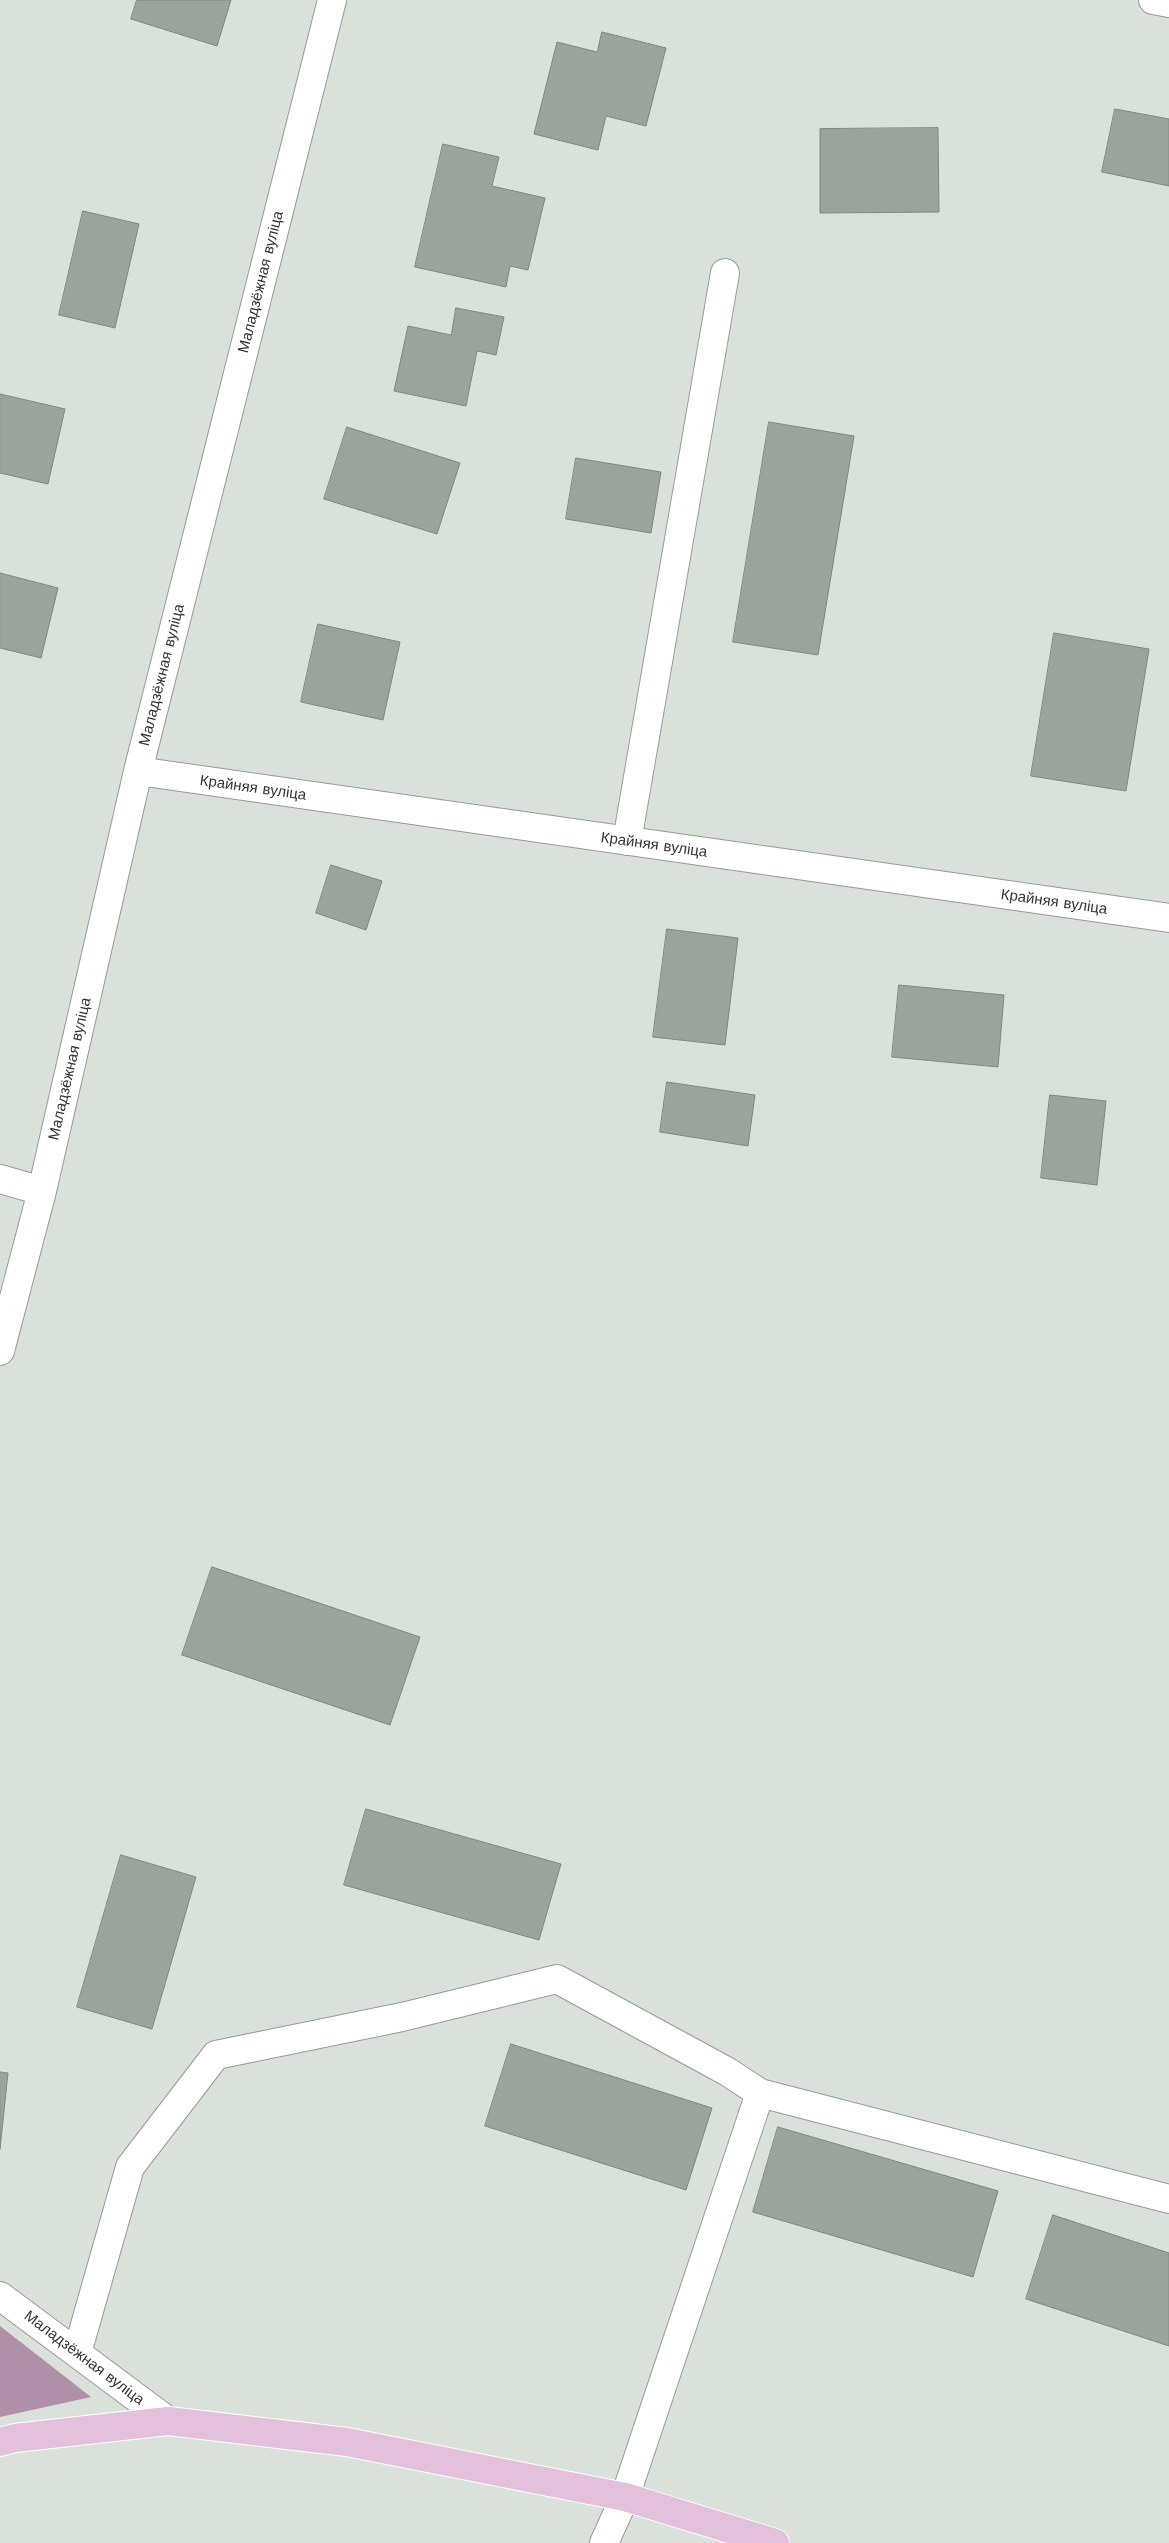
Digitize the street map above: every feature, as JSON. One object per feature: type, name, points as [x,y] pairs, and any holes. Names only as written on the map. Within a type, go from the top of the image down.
[{"type":"main road","points":[[0,2442],[15,2438],[168,2422],[347,2442],[624,2497],[775,2543]]},
{"type":"street","name":"Маладзёжная вуліца","points":[[0,1352],[42,1191],[138,771],[332,0]]},
{"type":"street","points":[[1153,0],[1169,3]]},
{"type":"street","points":[[627,841],[725,273]]},
{"type":"street","name":"Крайняя вуліца","points":[[138,771],[1169,918]]},
{"type":"street","points":[[0,1179],[42,1191]]},
{"type":"street","points":[[76,2353],[130,2168],[216,2055],[402,2017],[557,1980],[728,2072],[760,2093],[1169,2199]]},
{"type":"street","points":[[604,2543],[624,2497],[760,2093]]},
{"type":"street","name":"Маладзёжная вуліца","points":[[0,2296],[168,2422]]},
{"type":"shaded area","points":[[0,2326],[91,2397],[0,2417]]},
{"type":"building","points":[[137,0],[231,0],[217,46],[131,19]]},
{"type":"building","points":[[602,32],[666,48],[646,126],[606,116],[598,150],[534,134],[557,42],[597,52]]},
{"type":"building","points":[[1115,109],[1169,119],[1169,186],[1102,172]]},
{"type":"building","points":[[938,128],[939,212],[820,213],[820,129]]},
{"type":"building","points":[[443,144],[499,157],[492,186],[545,198],[528,270],[510,266],[506,287],[415,267]]},
{"type":"building","points":[[83,211],[139,224],[115,328],[59,315]]},
{"type":"building","points":[[456,308],[504,317],[496,355],[477,351],[466,406],[394,391],[408,326],[451,335]]},
{"type":"building","points":[[0,394],[65,409],[48,484],[0,473]]},
{"type":"building","points":[[769,422],[854,436],[818,655],[733,642]]},
{"type":"building","points":[[347,427],[460,463],[437,534],[324,499]]},
{"type":"building","points":[[576,458],[661,472],[651,533],[566,519]]},
{"type":"building","points":[[0,573],[58,588],[41,658],[0,648]]},
{"type":"building","points":[[318,624],[400,642],[383,720],[301,702]]},
{"type":"building","points":[[1054,633],[1149,649],[1126,791],[1031,776]]},
{"type":"building","points":[[331,865],[382,881],[366,930],[316,913]]},
{"type":"building","points":[[667,929],[738,938],[725,1045],[653,1037]]},
{"type":"building","points":[[899,985],[1004,995],[998,1067],[892,1057]]},
{"type":"building","points":[[667,1082],[755,1095],[748,1146],[660,1132]]},
{"type":"building","points":[[1050,1095],[1106,1101],[1097,1185],[1041,1178]]},
{"type":"building","points":[[212,1567],[420,1637],[390,1725],[182,1655]]},
{"type":"building","points":[[366,1809],[561,1864],[539,1940],[344,1885]]},
{"type":"building","points":[[121,1855],[196,1877],[152,2029],[77,2007]]},
{"type":"building","points":[[511,2044],[712,2108],[686,2190],[485,2126]]},
{"type":"building","points":[[0,2072],[8,2073],[0,2149]]},
{"type":"building","points":[[778,2127],[998,2191],[973,2277],[753,2212]]},
{"type":"building","points":[[1053,2215],[1169,2253],[1169,2346],[1026,2299]]}]
